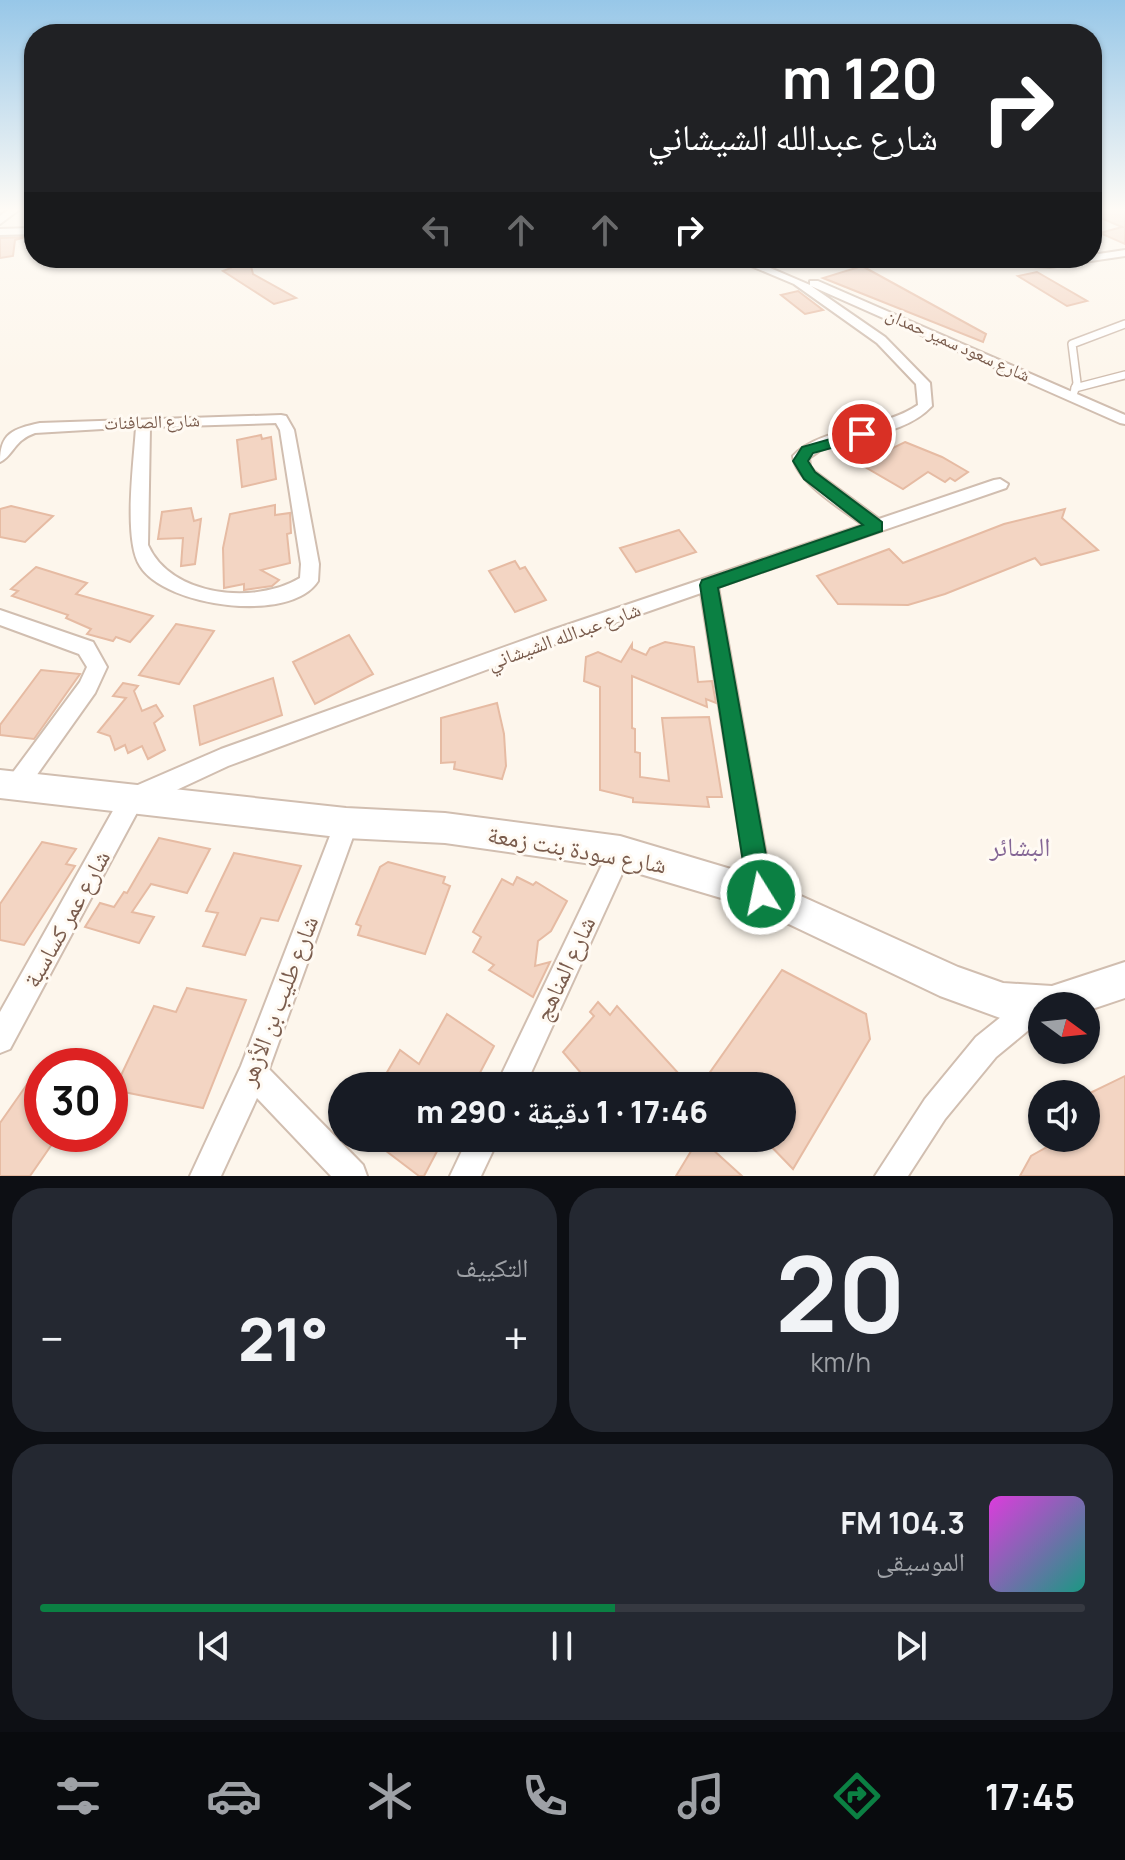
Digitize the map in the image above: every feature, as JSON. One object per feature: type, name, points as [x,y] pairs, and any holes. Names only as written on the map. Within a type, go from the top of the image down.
[{"type":"street","name":"شارع سعود سمير حمدان","points":[[764,268],[830,290],[1074,392],[1125,420]]},
{"type":"street","name":"شارع سعود سمير حمدان","points":[[788,277],[881,340],[916,373],[926,392],[925,406],[904,421],[816,447],[801,456],[802,467],[809,475],[876,526]]},
{"type":"street","name":"شارع الصافنات","points":[[0,457],[18,433],[58,425],[273,418],[285,422],[310,564],[309,581],[284,596],[238,599],[181,587],[165,580],[141,559],[143,423]]},
{"type":"street","name":"شارع عبدالله الشيشاني","points":[[132,799],[198,768],[288,734],[1000,484]]},
{"type":"street","points":[[709,585],[761,894]]},
{"type":"street","points":[[0,617],[86,648],[97,667],[88,687],[8,785]]},
{"type":"street","name":"شارع سودة بنت زمعة","points":[[8,785],[346,823],[445,828],[620,852],[717,878],[761,894],[953,983],[1003,1001],[1028,1005]]},
{"type":"street","name":"شارع عمر كساسبة","points":[[0,1039],[132,799]]},
{"type":"street","name":"شارع طليب بن الأزهر","points":[[205,1176],[253,1073],[346,823]]},
{"type":"street","name":"شارع المناهج","points":[[517,1072],[620,852]]},
{"type":"street","name":"شارع سودة بنت زمعة","points":[[1088,992],[1125,980]]},
{"type":"street","points":[[890,1176],[935,1109],[986,1047],[1028,1013]]},
{"type":"street","points":[[253,1073],[352,1176]]},
{"type":"street","points":[[465,1176],[477,1152]]},
{"type":"lane","points":[[1125,324],[1072,344],[1074,392],[1125,375]]},
{"type":"building","points":[[252,268],[253,274],[296,298],[274,304],[223,271]]},
{"type":"building","points":[[866,268],[986,334],[983,342],[823,278]]},
{"type":"building","points":[[1037,272],[1087,301],[1067,306],[1018,276]]},
{"type":"building","points":[[798,291],[823,310],[805,314],[781,295]]},
{"type":"building","points":[[261,435],[262,439],[271,437],[276,479],[242,487],[237,440]]},
{"type":"building","points":[[905,442],[968,472],[955,481],[950,478],[945,482],[928,472],[903,489],[860,464]]},
{"type":"building","points":[[275,505],[275,515],[290,513],[291,533],[287,534],[290,563],[261,570],[279,580],[272,586],[244,590],[244,584],[224,588],[223,548],[230,514]]},
{"type":"building","points":[[11,506],[53,516],[25,542],[0,537],[0,509]]},
{"type":"building","points":[[191,508],[194,521],[201,519],[195,564],[181,566],[183,538],[158,539],[162,512]]},
{"type":"building","points":[[1065,509],[1062,518],[1098,550],[1041,565],[1035,558],[945,594],[908,605],[838,604],[817,576],[889,549],[903,563],[1004,524]]},
{"type":"building","points":[[679,530],[696,552],[636,572],[620,548]]},
{"type":"building","points":[[515,561],[520,569],[525,567],[546,600],[515,612],[489,571]]},
{"type":"building","points":[[36,567],[87,583],[76,594],[153,616],[130,642],[87,634],[91,629],[66,618],[68,615],[12,596],[18,591],[11,589]]},
{"type":"building","points":[[176,624],[214,631],[179,684],[139,675]]},
{"type":"building","points":[[349,635],[373,674],[315,704],[293,662]]},
{"type":"building","points":[[665,642],[694,647],[698,682],[712,681],[716,703],[706,699],[707,707],[632,676],[632,728],[635,729],[635,752],[640,753],[640,777],[669,781],[662,718],[709,717],[722,797],[707,797],[709,807],[633,802],[633,798],[600,790],[600,687],[584,681],[586,657],[598,652],[621,662],[632,644],[632,649],[646,655],[650,648]]},
{"type":"building","points":[[41,670],[80,674],[34,739],[0,735],[0,725]]},
{"type":"building","points":[[273,678],[282,715],[200,745],[194,706]]},
{"type":"building","points":[[123,683],[138,686],[134,691],[142,711],[156,705],[163,716],[154,723],[165,750],[148,759],[142,746],[128,753],[125,745],[115,750],[110,736],[98,732],[126,698],[113,696]]},
{"type":"building","points":[[497,703],[504,734],[506,766],[502,779],[454,769],[455,762],[441,763],[441,718]]},
{"type":"building","points":[[159,838],[210,849],[187,893],[151,884],[132,912],[154,917],[139,943],[85,927],[100,903],[114,907],[124,892],[127,893]]},
{"type":"building","points":[[42,842],[76,849],[66,864],[75,866],[24,945],[0,940],[0,904]]},
{"type":"building","points":[[234,853],[301,866],[278,921],[261,918],[245,955],[203,946],[218,913],[206,911]]},
{"type":"building","points":[[388,862],[445,877],[443,883],[450,886],[425,954],[358,935],[361,926],[356,924],[380,867]]},
{"type":"building","points":[[517,877],[533,885],[536,882],[567,901],[551,931],[538,941],[535,966],[550,962],[533,997],[489,970],[494,965],[473,952],[481,937],[473,932],[502,879],[513,885]]},
{"type":"building","points":[[782,970],[866,1014],[870,1039],[793,1169],[777,1152],[796,1152],[796,1072],[710,1072]]},
{"type":"building","points":[[187,988],[246,1000],[203,1108],[128,1093],[128,1061],[154,1006],[176,1012]]},
{"type":"building","points":[[598,1002],[610,1015],[617,1006],[677,1072],[580,1072],[563,1052],[594,1016],[590,1012]]},
{"type":"building","points":[[447,1014],[494,1046],[480,1072],[387,1072],[400,1050],[419,1064]]},
{"type":"building","points":[[1125,1076],[1125,1176],[1020,1176],[1031,1156],[1038,1152],[1100,1152],[1100,1088]]},
{"type":"building","points":[[24,1089],[24,1152],[47,1152],[30,1176],[0,1176],[0,1123]]},
{"type":"building","points":[[387,1152],[437,1152],[424,1176],[419,1176]]},
{"type":"building","points":[[691,1152],[715,1152],[742,1176],[676,1176]]},
{"type":"district","name":"البشائر","points":[[1020,847]]},
{"type":"route","points":[[761,894],[709,585],[876,526],[809,475],[800,461],[807,450],[862,434]]}]
